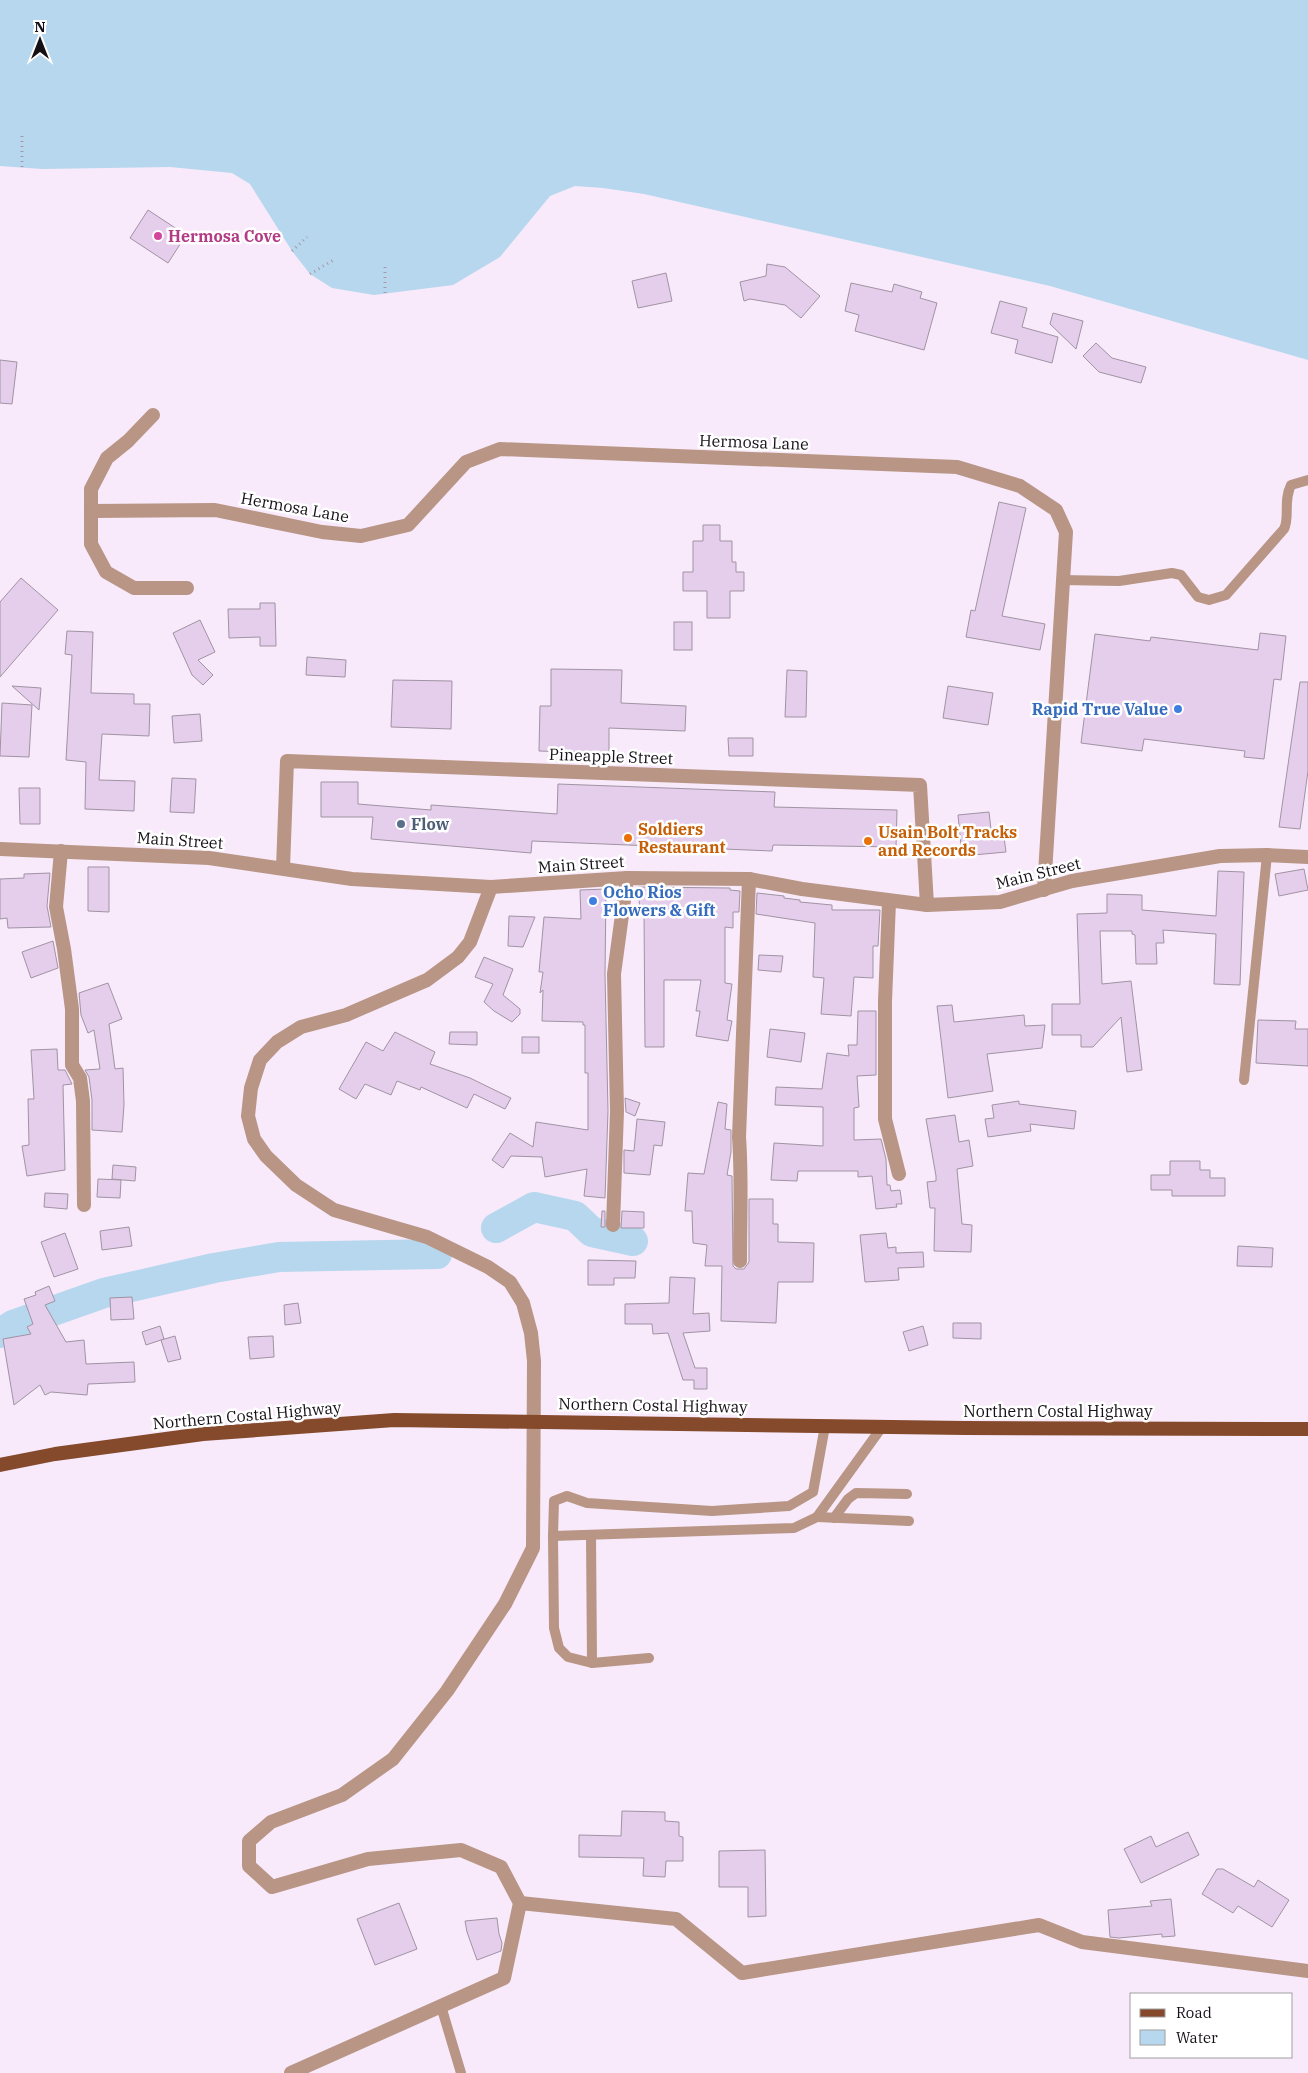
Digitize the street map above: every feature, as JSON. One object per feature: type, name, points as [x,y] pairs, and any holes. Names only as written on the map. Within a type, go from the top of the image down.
[{"type":"main road","name":"Northern Costal Highway","points":[[0,1465],[55,1454],[203,1434],[394,1420],[1132,1430],[1308,1429]]},
{"type":"street","points":[[152,415],[128,441],[107,458],[92,489],[91,544],[106,572],[134,588],[187,588]]},
{"type":"street","name":"Hermosa Lane","points":[[92,511],[215,510],[322,532],[361,536],[408,525],[466,462],[500,449],[957,468],[1020,486],[1056,510],[1066,532],[1044,890]]},
{"type":"street","name":"Pineapple Street","points":[[283,868],[287,761],[920,785],[927,905]]},
{"type":"street","name":"Main Street","points":[[0,849],[209,858],[352,879],[490,887],[627,878],[749,879],[889,902],[927,905],[1000,902],[1072,881],[1220,856],[1268,855],[1308,857]]},
{"type":"street","points":[[60,851],[56,907],[72,1009],[72,1065],[80,1078],[83,1101],[84,1205]]},
{"type":"street","points":[[613,1226],[617,1111],[614,974],[627,878]]},
{"type":"street","points":[[740,1261],[742,1176],[739,1137],[749,879]]},
{"type":"street","points":[[291,2073],[504,1978],[520,1904],[500,1867],[461,1850],[368,1859],[272,1887],[249,1866],[249,1841],[271,1822],[342,1795],[393,1760],[448,1691],[505,1604],[533,1548],[534,1361],[531,1333],[523,1303],[510,1282],[488,1267],[427,1236],[334,1210],[296,1185],[266,1156],[254,1139],[248,1116],[251,1088],[260,1060],[277,1042],[301,1027],[346,1015],[427,980],[458,957],[470,942],[490,887]]},
{"type":"street","points":[[889,902],[885,1001],[885,1119],[898,1174]]},
{"type":"street","points":[[520,1904],[676,1919],[742,1973],[1039,1925],[1082,1942],[1308,1971]]},
{"type":"lane","points":[[1062,580],[1119,581],[1172,573],[1181,575],[1198,597],[1203,600],[1215,599],[1226,595],[1284,529],[1287,520],[1286,502],[1291,485],[1308,480]]},
{"type":"lane","points":[[1244,1080],[1268,855]]},
{"type":"lane","points":[[649,1658],[592,1663],[568,1657],[559,1648],[554,1628],[554,1501],[567,1496],[587,1503],[712,1511],[789,1506],[813,1492],[825,1426]]},
{"type":"lane","points":[[553,1536],[794,1528],[817,1517],[882,1427]]},
{"type":"lane","points":[[834,1518],[848,1499],[856,1494],[907,1494]]},
{"type":"lane","points":[[817,1517],[909,1521]]},
{"type":"lane","points":[[591,1535],[592,1663]]},
{"type":"lane","points":[[441,2006],[461,2073]]},
{"type":"path","points":[[22,136],[22,168]]},
{"type":"path","points":[[292,251],[307,237]]},
{"type":"path","points":[[310,274],[335,259]]},
{"type":"path","points":[[384,267],[385,295]]},
{"type":"water","points":[[0,0],[1308,0],[1308,360],[1050,286],[644,194],[603,188],[575,186],[550,196],[500,257],[453,285],[374,295],[332,288],[310,274],[292,251],[250,184],[232,173],[170,167],[42,169],[0,166]]},
{"type":"building","name":"Hermosa Cove","points":[[148,210],[186,235],[168,263],[130,238]]},
{"type":"building","points":[[767,264],[785,267],[820,296],[801,318],[785,305],[750,299],[744,301],[740,282],[766,276]]},
{"type":"building","points":[[666,273],[672,301],[638,308],[632,281]]},
{"type":"building","points":[[851,283],[892,292],[894,284],[922,292],[920,298],[937,303],[924,350],[855,331],[859,315],[845,311]]},
{"type":"building","points":[[1000,301],[1027,308],[1022,327],[1058,337],[1052,363],[1015,353],[1018,340],[991,333]]},
{"type":"building","points":[[1053,313],[1083,321],[1076,349],[1050,324]]},
{"type":"building","points":[[1096,343],[1112,358],[1146,367],[1141,383],[1099,372],[1083,356]]},
{"type":"building","points":[[0,360],[17,362],[12,404],[0,403]]},
{"type":"building","points":[[999,502],[1026,508],[1002,616],[1045,624],[1040,650],[966,637],[971,610],[975,611]]},
{"type":"building","points":[[703,525],[720,525],[720,541],[732,541],[732,562],[736,562],[736,572],[744,572],[744,591],[730,591],[730,618],[707,618],[707,591],[683,591],[683,572],[693,572],[693,541],[703,541]]},
{"type":"building","points":[[21,578],[58,610],[0,677],[0,602]]},
{"type":"building","points":[[260,603],[275,603],[276,646],[260,646],[260,637],[229,638],[228,609],[260,609]]},
{"type":"building","points":[[200,620],[215,652],[198,660],[213,675],[203,685],[192,675],[173,633]]},
{"type":"building","points":[[674,622],[692,622],[692,650],[674,650]]},
{"type":"building","points":[[67,631],[93,632],[91,693],[134,694],[134,704],[150,704],[149,736],[102,734],[99,780],[135,781],[134,811],[85,809],[86,762],[66,760],[72,655],[65,654]]},
{"type":"building","name":"Rapid True Value","points":[[1260,633],[1286,636],[1281,680],[1274,679],[1264,759],[1244,757],[1245,751],[1144,739],[1142,751],[1081,743],[1095,634],[1150,641],[1151,637],[1258,650]]},
{"type":"building","points":[[307,657],[346,660],[345,677],[306,675]]},
{"type":"building","points":[[551,669],[622,670],[621,703],[686,706],[685,731],[609,728],[609,753],[539,751],[540,706],[551,706]]},
{"type":"building","points":[[787,670],[807,671],[806,717],[785,717]]},
{"type":"building","points":[[393,680],[452,681],[451,729],[391,727]]},
{"type":"building","points":[[1300,682],[1308,682],[1308,771],[1300,829],[1279,827]]},
{"type":"building","points":[[12,686],[41,688],[39,710]]},
{"type":"building","points":[[948,686],[993,693],[988,725],[943,718]]},
{"type":"building","points":[[2,703],[32,705],[29,757],[0,756]]},
{"type":"building","points":[[200,714],[202,741],[174,743],[172,716]]},
{"type":"building","points":[[728,738],[753,738],[753,756],[729,756]]},
{"type":"building","points":[[172,778],[196,779],[194,813],[170,812]]},
{"type":"building","points":[[321,782],[358,782],[358,804],[431,810],[431,805],[557,814],[558,784],[775,792],[774,807],[897,810],[896,847],[773,845],[772,851],[532,841],[531,853],[371,839],[373,817],[321,817]]},
{"type":"building","points":[[19,788],[40,788],[40,824],[20,824]]},
{"type":"building","points":[[989,812],[992,838],[1004,837],[1006,852],[962,856],[958,815]]},
{"type":"building","points":[[88,867],[109,867],[109,912],[88,911]]},
{"type":"building","points":[[1304,869],[1308,890],[1279,896],[1275,874]]},
{"type":"building","points":[[1218,871],[1244,872],[1240,985],[1214,984],[1216,934],[1163,930],[1164,943],[1156,943],[1157,964],[1136,964],[1135,935],[1132,934],[1132,931],[1100,931],[1102,984],[1131,981],[1142,1070],[1127,1072],[1121,1017],[1093,1047],[1081,1047],[1081,1035],[1052,1035],[1052,1004],[1080,1004],[1077,914],[1107,913],[1107,894],[1142,895],[1142,910],[1216,916]]},
{"type":"building","points":[[50,873],[47,906],[51,927],[8,928],[7,918],[0,919],[0,879],[24,878],[24,874]]},
{"type":"building","points":[[638,887],[730,888],[730,890],[740,891],[739,912],[733,912],[733,928],[725,927],[725,983],[732,984],[727,1020],[732,1021],[728,1041],[696,1036],[700,1011],[696,1011],[701,980],[664,980],[664,1047],[645,1047],[644,911],[640,911]]},
{"type":"building","points":[[606,889],[605,974],[608,1111],[605,1198],[584,1196],[587,1169],[545,1177],[542,1157],[511,1156],[503,1168],[492,1160],[510,1133],[533,1147],[536,1122],[588,1130],[588,1073],[585,1073],[585,1025],[583,1025],[583,1022],[542,1021],[543,990],[540,993],[543,972],[539,972],[544,917],[581,919],[580,890]]},
{"type":"building","points":[[757,893],[784,896],[784,898],[800,900],[800,902],[832,905],[832,910],[880,910],[878,946],[873,946],[873,978],[854,977],[851,1016],[821,1014],[824,978],[813,977],[815,923],[756,914]]},
{"type":"building","points":[[509,916],[535,917],[523,947],[508,946]]},
{"type":"building","points":[[53,941],[58,968],[31,978],[22,952]]},
{"type":"building","points":[[759,955],[783,956],[781,972],[758,970]]},
{"type":"building","points":[[484,957],[513,969],[503,995],[520,1009],[520,1014],[512,1022],[494,1011],[484,1002],[493,984],[475,977]]},
{"type":"building","points":[[108,983],[122,1019],[109,1024],[115,1069],[123,1068],[124,1105],[122,1132],[92,1130],[92,1100],[89,1077],[85,1070],[100,1069],[94,1030],[88,1033],[81,1015],[79,993]]},
{"type":"building","points":[[952,1005],[954,1022],[1024,1015],[1025,1026],[1045,1025],[1042,1048],[987,1054],[993,1091],[948,1098],[937,1006]]},
{"type":"building","points":[[858,1011],[876,1011],[876,1075],[857,1076],[859,1107],[854,1108],[854,1140],[881,1139],[886,1159],[887,1185],[890,1185],[891,1191],[900,1190],[902,1204],[896,1204],[897,1207],[876,1209],[872,1176],[858,1177],[858,1171],[798,1171],[797,1181],[771,1180],[774,1143],[823,1146],[823,1107],[775,1105],[776,1087],[822,1089],[827,1053],[849,1056],[848,1045],[857,1045]]},
{"type":"building","points":[[1258,1020],[1296,1021],[1295,1029],[1308,1029],[1308,1066],[1256,1063]]},
{"type":"building","points":[[770,1029],[805,1033],[801,1062],[767,1057]]},
{"type":"building","points":[[395,1032],[435,1052],[430,1064],[470,1078],[511,1098],[505,1109],[474,1094],[467,1108],[421,1087],[420,1090],[397,1081],[391,1095],[365,1084],[356,1099],[339,1089],[366,1042],[383,1051]]},
{"type":"building","points":[[450,1032],[477,1032],[477,1045],[449,1044]]},
{"type":"building","points":[[522,1037],[539,1037],[539,1053],[522,1053]]},
{"type":"building","points":[[57,1049],[58,1070],[65,1070],[72,1084],[63,1085],[65,1170],[27,1176],[22,1146],[29,1145],[28,1099],[34,1099],[31,1050]]},
{"type":"building","points":[[625,1098],[640,1103],[635,1116],[626,1112]]},
{"type":"building","points":[[1019,1101],[1019,1104],[1076,1111],[1074,1129],[1030,1124],[1031,1131],[988,1137],[985,1119],[994,1118],[992,1105]]},
{"type":"building","points":[[718,1102],[727,1104],[725,1129],[731,1130],[731,1152],[727,1175],[732,1176],[733,1266],[736,1269],[744,1269],[749,1262],[749,1199],[773,1199],[773,1224],[778,1224],[778,1242],[814,1243],[813,1282],[778,1282],[776,1323],[721,1321],[722,1266],[705,1266],[707,1245],[693,1243],[692,1211],[685,1211],[688,1173],[704,1174]]},
{"type":"building","points":[[955,1115],[959,1142],[969,1140],[973,1166],[957,1169],[962,1224],[972,1225],[971,1252],[934,1251],[935,1208],[930,1208],[927,1182],[936,1181],[936,1176],[926,1119]]},
{"type":"building","points":[[637,1119],[665,1122],[662,1146],[654,1145],[650,1175],[624,1173],[624,1150],[634,1151]]},
{"type":"building","points":[[1170,1161],[1200,1161],[1200,1170],[1210,1170],[1210,1178],[1225,1178],[1225,1196],[1172,1196],[1172,1190],[1151,1190],[1151,1175],[1170,1175]]},
{"type":"building","points":[[113,1165],[136,1167],[135,1181],[112,1179]]},
{"type":"building","points":[[98,1179],[121,1180],[120,1198],[97,1197]]},
{"type":"building","points":[[45,1193],[68,1194],[67,1209],[44,1207]]},
{"type":"building","points":[[602,1211],[605,1211],[605,1227],[601,1227]]},
{"type":"building","points":[[622,1211],[644,1212],[644,1228],[621,1228]]},
{"type":"building","points":[[129,1227],[132,1246],[102,1250],[100,1231]]},
{"type":"building","points":[[65,1233],[78,1269],[54,1277],[41,1242]]},
{"type":"building","points":[[886,1233],[888,1248],[896,1247],[896,1253],[923,1252],[924,1267],[898,1268],[899,1280],[865,1282],[860,1235]]},
{"type":"building","points":[[1238,1246],[1273,1248],[1272,1267],[1237,1266]]},
{"type":"building","points":[[588,1260],[636,1261],[635,1278],[614,1278],[614,1285],[588,1285]]},
{"type":"building","points":[[670,1277],[695,1278],[693,1314],[709,1313],[710,1331],[683,1333],[695,1368],[707,1368],[707,1389],[694,1389],[694,1380],[683,1380],[668,1333],[653,1334],[652,1324],[625,1324],[625,1304],[669,1303]]},
{"type":"building","points":[[49,1286],[55,1301],[45,1305],[66,1342],[84,1340],[86,1364],[134,1362],[135,1382],[88,1384],[87,1395],[51,1392],[45,1395],[40,1385],[14,1405],[3,1339],[31,1334],[27,1327],[33,1324],[24,1299],[36,1295],[35,1292]]},
{"type":"building","points":[[132,1297],[134,1319],[111,1320],[110,1298]]},
{"type":"building","points":[[298,1303],[301,1323],[285,1325],[284,1305]]},
{"type":"building","points":[[953,1323],[981,1323],[981,1339],[953,1338]]},
{"type":"building","points":[[160,1326],[164,1339],[146,1345],[142,1332]]},
{"type":"building","points":[[923,1326],[928,1345],[909,1351],[903,1332]]},
{"type":"building","points":[[175,1336],[181,1359],[168,1362],[161,1340]]},
{"type":"building","points":[[273,1336],[274,1357],[250,1359],[248,1337]]},
{"type":"building","points":[[622,1811],[665,1812],[665,1821],[679,1822],[679,1836],[683,1837],[683,1861],[666,1861],[665,1877],[643,1876],[644,1858],[579,1857],[579,1835],[621,1836]]},
{"type":"building","points":[[1188,1832],[1199,1855],[1141,1883],[1124,1849],[1151,1836],[1156,1847]]},
{"type":"building","points":[[765,1850],[766,1916],[748,1917],[748,1887],[719,1887],[719,1851]]},
{"type":"building","points":[[1217,1869],[1223,1869],[1254,1887],[1258,1880],[1289,1900],[1272,1927],[1238,1906],[1233,1913],[1202,1894]]},
{"type":"building","points":[[1171,1899],[1175,1936],[1162,1937],[1162,1934],[1119,1938],[1110,1937],[1108,1910],[1152,1906],[1150,1901]]},
{"type":"building","points":[[399,1903],[417,1949],[375,1965],[357,1919]]},
{"type":"building","points":[[497,1918],[502,1943],[501,1951],[477,1960],[465,1921]]},
{"type":"waterway","points":[[496,1228],[534,1207],[575,1216],[592,1232],[633,1241]]},
{"type":"waterway","points":[[0,1333],[13,1325],[104,1293],[214,1268],[279,1257],[437,1254]]},
{"type":"place","name":"Hermosa Cove","points":[[158,236]]},
{"type":"place","name":"Rapid True Value","points":[[1178,709]]},
{"type":"place","name":"Flow","points":[[401,824]]},
{"type":"place","name":"Soldiers Restaurant","points":[[628,838]]},
{"type":"place","name":"Usain Bolt Tracks and Records","points":[[868,841]]},
{"type":"place","name":"Ocho Rios Flowers & Gift","points":[[593,901]]}]
